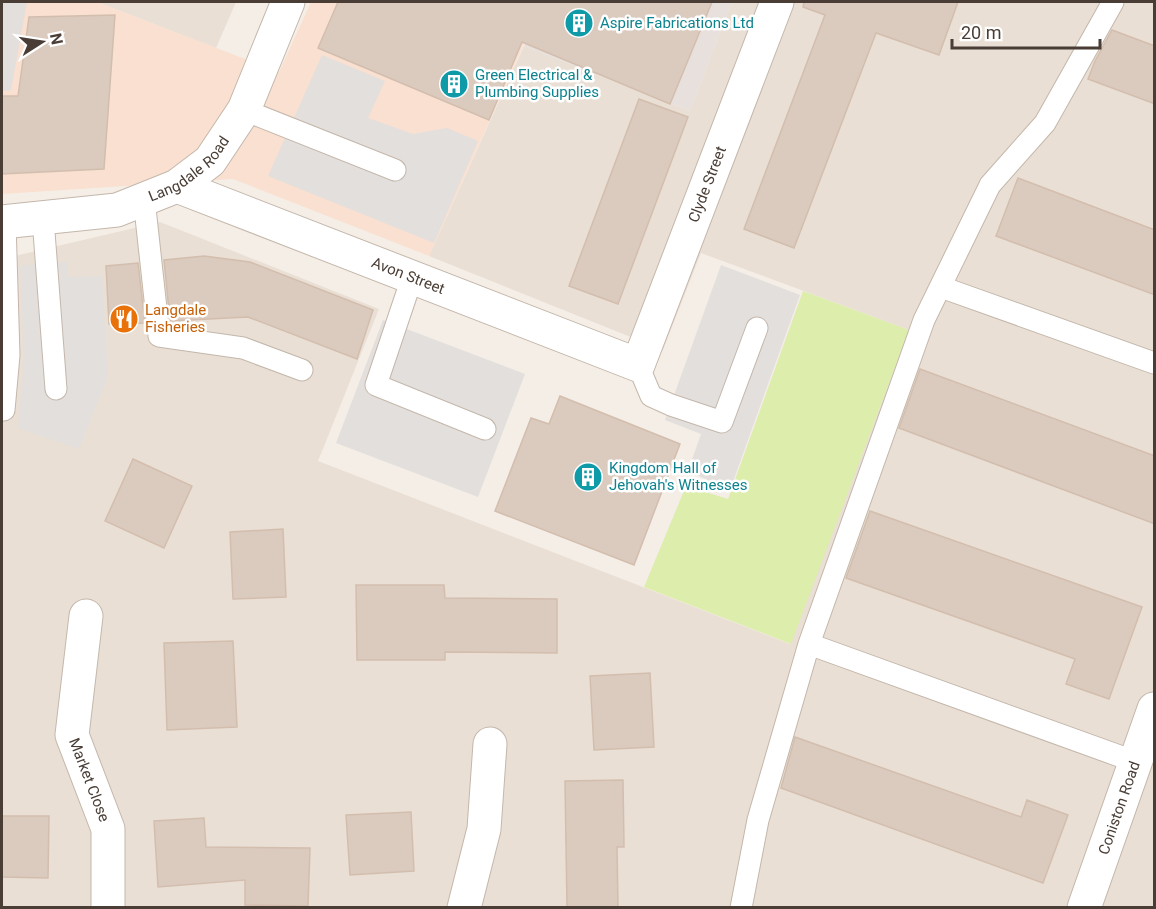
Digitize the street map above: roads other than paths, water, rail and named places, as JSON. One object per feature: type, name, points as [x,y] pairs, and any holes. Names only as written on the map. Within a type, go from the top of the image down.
[{"type":"street","name":"Langdale Road","points":[[3,222],[117,210],[177,186],[210,161],[244,110],[288,2]]},
{"type":"street","name":"Clyde Street","points":[[638,366],[777,2]]},
{"type":"street","name":"Avon Street","points":[[177,186],[638,366]]},
{"type":"street","name":"Market Close","points":[[86,616],[72,735],[108,829],[108,908]]},
{"type":"street","name":"Coniston Road","points":[[1084,908],[1145,760],[1155,709]]},
{"type":"street","points":[[464,908],[484,829],[490,744]]},
{"type":"lane","points":[[741,908],[758,820],[809,644],[924,320],[990,185],[1045,123],[1113,2]]},
{"type":"lane","points":[[244,110],[395,170]]},
{"type":"lane","points":[[144,199],[159,336],[243,348],[302,370]]},
{"type":"lane","points":[[43,219],[56,389]]},
{"type":"lane","points":[[3,222],[9,355],[4,410]]},
{"type":"lane","points":[[412,278],[376,385],[485,429]]},
{"type":"lane","points":[[941,287],[1155,363]]},
{"type":"lane","points":[[638,366],[651,396],[722,422],[757,327]]},
{"type":"lane","points":[[809,644],[1145,760]]},
{"type":"place","name":"Aspire Fabrications Ltd","points":[[579,23]]},
{"type":"place","name":"Green Electrical & Plumbing Supplies","points":[[454,84]]},
{"type":"place","name":"Langdale Fisheries","points":[[124,319]]},
{"type":"place","name":"Kingdom Hall of Jehovah's Witnesses","points":[[588,477]]}]
